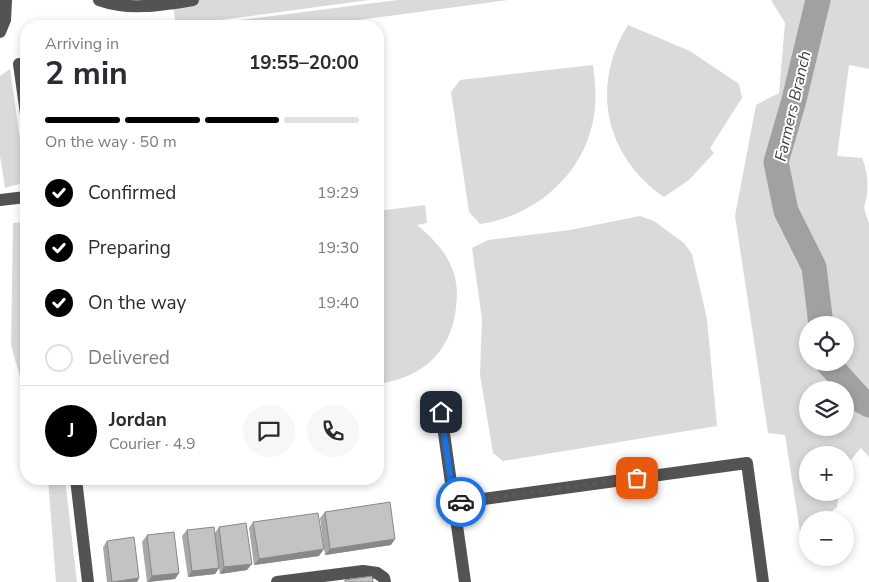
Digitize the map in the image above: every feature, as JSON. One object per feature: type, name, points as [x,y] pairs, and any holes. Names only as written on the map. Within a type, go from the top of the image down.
[{"type":"street","points":[[0,32],[6,20],[9,0]]},
{"type":"street","points":[[99,0],[138,7],[193,0]]},
{"type":"street","points":[[19,64],[20,71]]},
{"type":"street","points":[[0,200],[20,198]]},
{"type":"street","points":[[441,412],[465,582]]},
{"type":"street","points":[[454,503],[747,463],[763,582]]},
{"type":"street","points":[[77,485],[88,582]]},
{"type":"street","points":[[277,582],[363,571],[377,573],[385,580]]},
{"type":"shaded area","points":[[172,0],[369,0],[221,20],[175,20]]},
{"type":"shaded area","points":[[398,0],[508,0],[359,20],[240,20]]},
{"type":"shaded area","points":[[771,0],[869,0],[869,69],[849,65],[837,156],[862,158],[867,177],[867,195],[864,208],[869,224],[869,457],[861,448],[854,456],[854,446],[799,446],[799,501],[838,501],[837,507],[832,511],[799,511],[799,525],[785,435],[768,433],[735,216],[756,105],[779,93],[785,23]]},
{"type":"shaded area","points":[[628,25],[690,51],[739,84],[742,98],[710,148],[714,153],[689,180],[664,197],[644,180],[628,161],[617,141],[610,118],[607,95],[609,72],[616,48]]},
{"type":"shaded area","points":[[593,65],[596,96],[594,115],[589,136],[581,155],[569,172],[555,188],[521,212],[480,224],[469,212],[451,92],[460,80]]},
{"type":"shaded area","points":[[10,69],[20,140],[20,184],[5,188],[0,156],[0,76]]},
{"type":"shaded area","points":[[425,205],[427,223],[417,225],[441,249],[448,260],[455,276],[457,297],[453,324],[448,338],[431,361],[408,376],[384,383],[384,210]]},
{"type":"shaded area","points":[[640,216],[654,221],[684,243],[692,254],[707,319],[717,426],[503,461],[493,453],[480,375],[482,319],[472,248],[488,240],[570,230]]},
{"type":"shaded area","points":[[20,222],[20,377],[11,345],[13,223]]},
{"type":"shaded area","points":[[48,485],[66,485],[77,582],[56,582]]},
{"type":"building","points":[[390,502],[395,539],[330,549],[325,512]]},
{"type":"building","points":[[318,513],[324,549],[259,559],[253,522]]},
{"type":"building","points":[[246,523],[252,564],[224,567],[219,527]]},
{"type":"building","points":[[214,527],[219,568],[192,571],[187,530]]},
{"type":"building","points":[[174,532],[179,573],[152,576],[147,535]]},
{"type":"building","points":[[134,537],[139,578],[112,582],[107,541]]},
{"type":"building","points":[[372,576],[373,582],[345,582],[345,580]]},
{"type":"waterway","name":"Farmers Branch","points":[[818,0],[794,100],[776,162],[786,211],[814,267],[820,316]]},
{"type":"waterway","name":"Farmers Branch","points":[[835,371],[862,401],[869,405]]},
{"type":"way so far","points":[[461,502],[637,478]]},
{"type":"route","points":[[441,412],[454,503],[461,502]]}]
